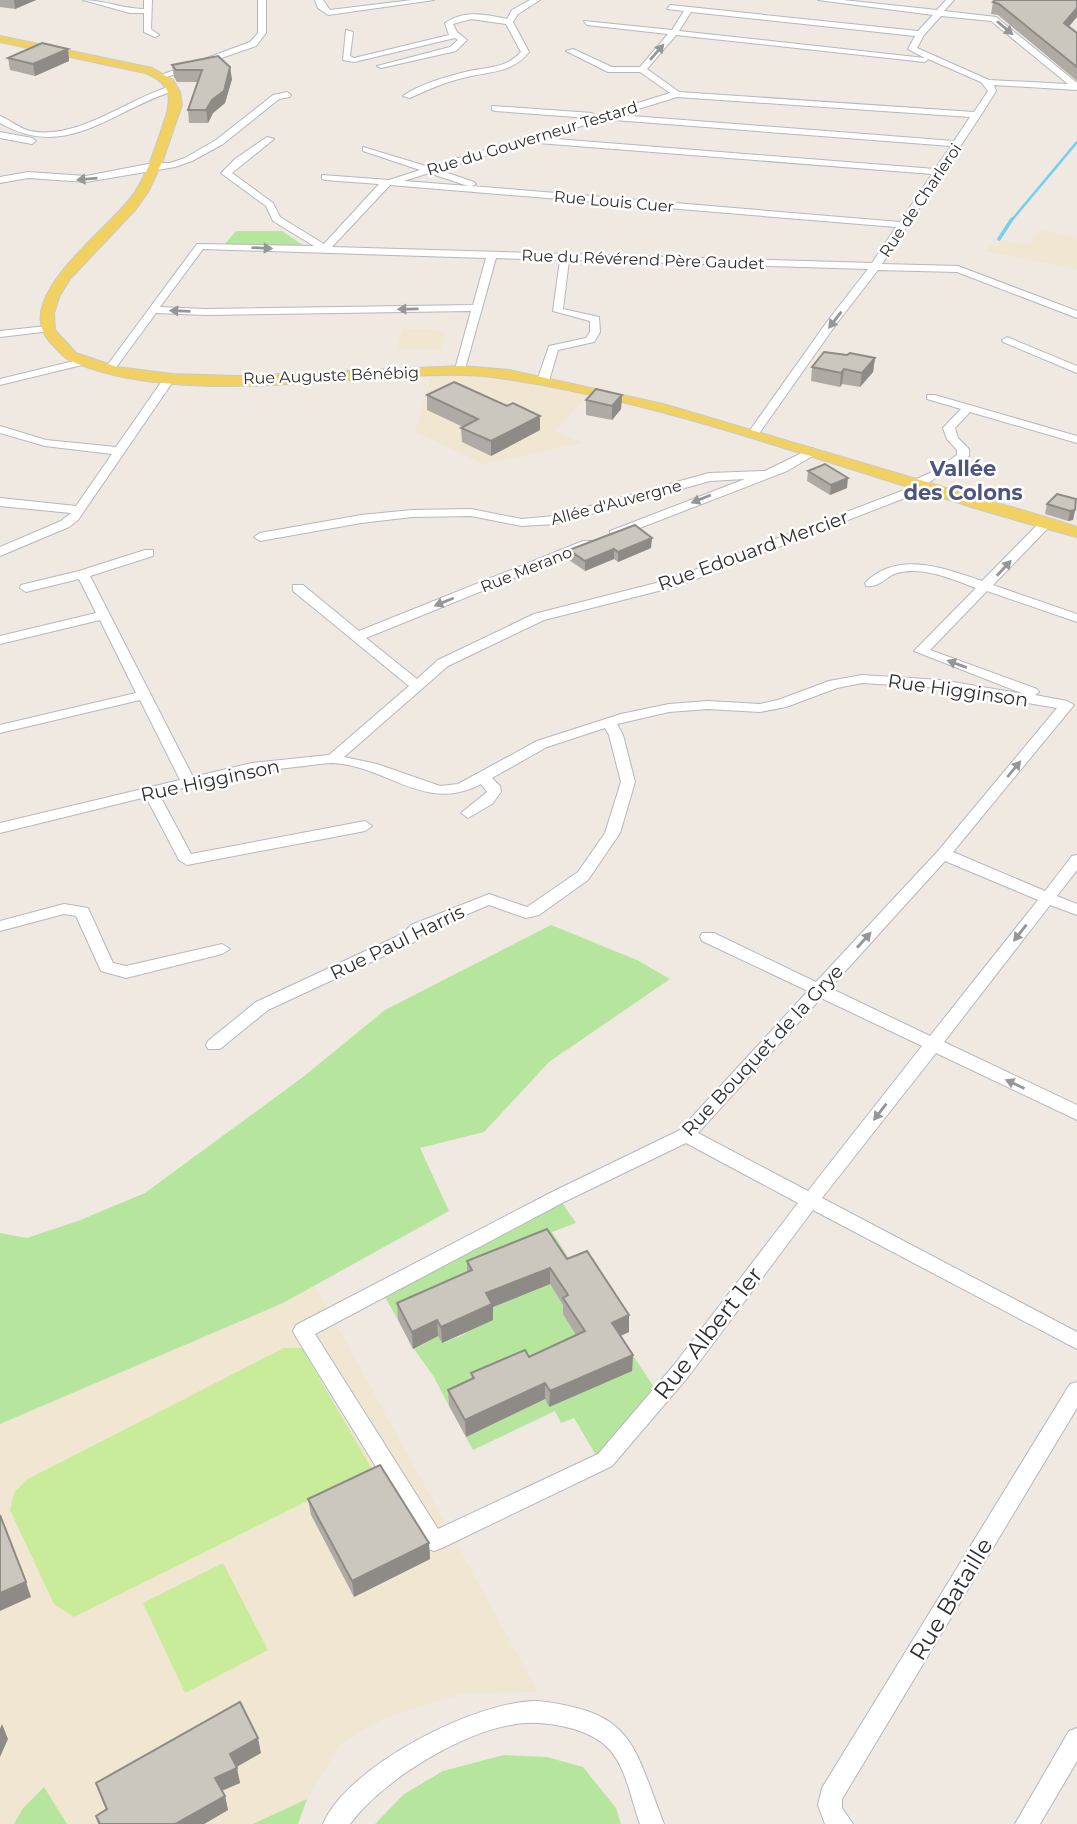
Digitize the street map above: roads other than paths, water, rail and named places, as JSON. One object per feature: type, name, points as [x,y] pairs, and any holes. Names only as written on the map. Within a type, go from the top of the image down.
[{"type":"main road","points":[[0,39],[167,83],[176,104],[143,192],[127,213],[55,290],[46,307],[47,329]]},
{"type":"main road","name":"Rue Auguste Bénébig","points":[[47,329],[59,347],[82,362],[108,371],[168,380],[315,377],[460,369],[543,381],[647,403],[1076,530]]},
{"type":"street","points":[[87,0],[130,11],[147,11]]},
{"type":"street","points":[[148,0],[147,30],[155,34]]},
{"type":"street","points":[[0,135],[35,141],[87,127],[148,96],[185,68],[245,49],[260,38],[262,0]]},
{"type":"street","points":[[320,0],[321,6],[328,13],[430,0]]},
{"type":"street","points":[[509,22],[515,12],[536,0]]},
{"type":"street","points":[[822,0],[993,19],[1077,87]]},
{"type":"street","points":[[933,0],[949,1]]},
{"type":"street","points":[[949,1],[919,34],[912,49],[988,82],[1077,87]]},
{"type":"street","points":[[670,7],[919,34]]},
{"type":"street","name":"Rue du Gouverneur Testard","points":[[677,93],[642,69],[690,9]]},
{"type":"street","points":[[381,66],[453,49],[463,40],[454,33],[449,23],[459,18],[484,16],[509,22],[525,52],[519,61],[501,68],[455,76],[407,96]]},
{"type":"street","points":[[587,23],[942,62]]},
{"type":"street","points":[[349,32],[347,60],[440,41],[452,37],[454,33]]},
{"type":"street","points":[[570,51],[611,70],[642,69]]},
{"type":"street","points":[[167,83],[185,68]]},
{"type":"street","name":"Rue de Charleroi","points":[[754,433],[833,321],[854,297],[977,115],[992,91],[988,82]]},
{"type":"street","points":[[677,93],[977,115]]},
{"type":"street","name":"Rue du Gouverneur Testard","points":[[325,249],[384,184],[677,93]]},
{"type":"street","points":[[0,180],[28,175],[86,179],[179,164],[205,153],[276,97],[287,95]]},
{"type":"street","points":[[495,108],[957,144]]},
{"type":"street","points":[[0,119],[22,131],[60,134]]},
{"type":"street","points":[[270,139],[238,160],[226,173],[270,205],[276,219],[325,249]]},
{"type":"street","points":[[528,139],[936,172]]},
{"type":"street","points":[[366,149],[489,191]]},
{"type":"street","name":"Rue Louis Cuer","points":[[325,177],[902,225]]},
{"type":"street","name":"Rue du Révérend Père Gaudet","points":[[152,310],[200,246],[958,269],[1077,315]]},
{"type":"street","points":[[460,369],[492,254]]},
{"type":"street","points":[[543,381],[553,348],[590,340],[595,331],[594,319],[558,311],[565,257]]},
{"type":"street","points":[[108,371],[152,310],[218,312],[476,308]]},
{"type":"street","points":[[0,334],[47,329]]},
{"type":"street","points":[[1007,340],[1077,370]]},
{"type":"street","points":[[0,382],[82,362]]},
{"type":"street","points":[[0,552],[65,524],[80,510],[168,380]]},
{"type":"street","points":[[931,397],[1077,440]]},
{"type":"street","name":"Rue Edouard Mercier","points":[[333,759],[443,663],[539,617],[673,583],[920,485],[963,456],[963,449],[953,439],[949,428],[968,408]]},
{"type":"street","points":[[0,429],[45,443],[120,451]]},
{"type":"street","name":"Rue Merano","points":[[356,637],[812,453]]},
{"type":"street","name":"Allée d'Auvergne","points":[[260,537],[347,521],[417,512],[467,512],[517,522],[555,520],[709,477],[764,474]]},
{"type":"street","points":[[0,502],[80,510]]},
{"type":"street","points":[[1047,522],[921,651],[1072,707]]},
{"type":"street","points":[[26,588],[83,574],[149,553]]},
{"type":"street","points":[[871,583],[895,569],[934,569],[1077,618]]},
{"type":"street","points":[[83,574],[188,782]]},
{"type":"street","points":[[299,588],[417,686]]},
{"type":"street","points":[[0,640],[104,615]]},
{"type":"street","name":"Rue Higginson","points":[[0,828],[252,767],[333,759],[372,767],[440,791],[462,788],[542,744],[609,722],[669,708],[708,705],[760,708],[781,704],[834,684],[862,679],[941,684],[1072,707]]},
{"type":"street","points":[[0,729],[144,695]]},
{"type":"street","name":"Rue Bouquet de la Grye","points":[[303,1331],[558,1197],[687,1136],[1072,707]]},
{"type":"street","name":"Rue Paul Harris","points":[[215,1045],[261,1006],[408,938],[417,929],[489,899],[526,913],[533,911],[583,876],[612,833],[628,782],[616,735],[609,722]]},
{"type":"street","points":[[468,813],[487,802],[494,792],[493,786],[482,777]]},
{"type":"street","points":[[150,792],[187,860],[365,826]]},
{"type":"street","points":[[943,853],[1077,910]]},
{"type":"street","name":"Rue Albert 1er","points":[[303,1331],[434,1541],[605,1460],[681,1371],[810,1200],[1077,860]]},
{"type":"street","points":[[0,926],[64,909],[82,912],[107,967],[126,972],[222,949]]},
{"type":"street","points":[[708,937],[1077,1113]]},
{"type":"street","points":[[687,1136],[1077,1341]]},
{"type":"street","name":"Rue Bataille","points":[[835,1816],[830,1796],[1077,1390]]},
{"type":"street","points":[[335,1824],[360,1792],[430,1746],[471,1727],[514,1713],[567,1716],[594,1723],[617,1742],[634,1775],[650,1821]]},
{"type":"street","points":[[1027,1824],[1075,1748]]},
{"type":"waterway","points":[[1011,221],[1077,142]]},
{"type":"waterway","points":[[999,239],[1012,219]]},
{"type":"district","name":"Vallée des Colons","points":[[963,481]]}]
